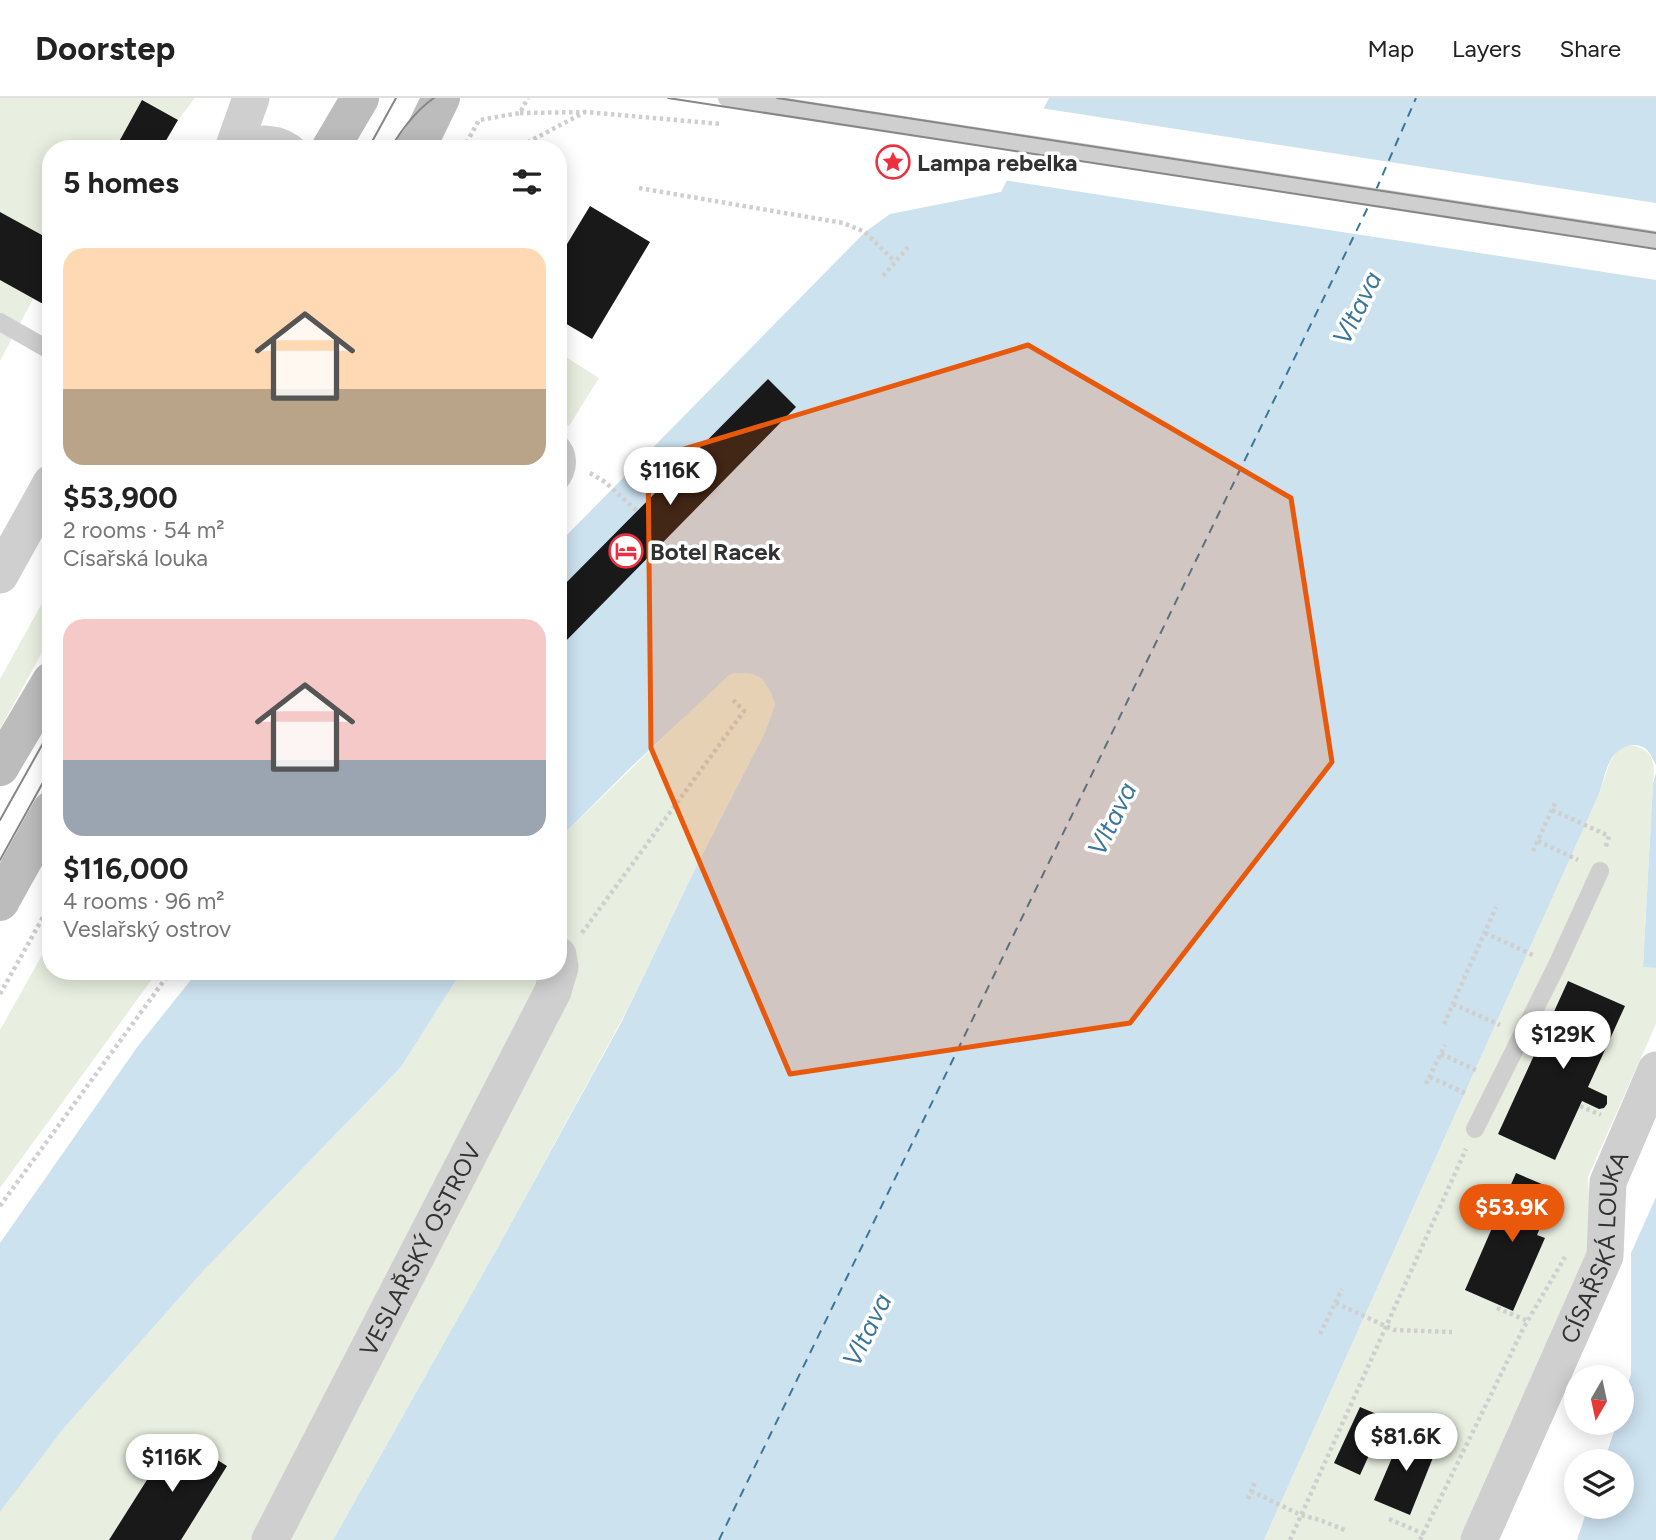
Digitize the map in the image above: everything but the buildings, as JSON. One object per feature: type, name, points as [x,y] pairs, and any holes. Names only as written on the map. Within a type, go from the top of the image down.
[{"type":"main road","points":[[335,140],[360,98]]},
{"type":"main road","points":[[420,140],[441,98]]},
{"type":"main road","points":[[0,767],[42,696]]},
{"type":"main road","points":[[0,902],[42,826]]},
{"type":"street","points":[[237,140],[251,98]]},
{"type":"street","points":[[0,575],[42,499]]},
{"type":"street","name":"VESLAŘSKÝ OSTROV","points":[[270,1540],[553,991],[556,980]]},
{"type":"street","name":"CÍSAŘSKÁ LOUKA","points":[[1479,1540],[1605,1256],[1608,1182],[1656,1070]]},
{"type":"lane","points":[[727,98],[1656,240]]},
{"type":"lane","points":[[243,140],[261,134],[289,140]]},
{"type":"lane","points":[[0,322],[42,346]]},
{"type":"lane","points":[[1475,1129],[1551,977],[1600,871]]},
{"type":"path","points":[[520,113],[528,98]]},
{"type":"path","points":[[532,140],[586,112]]},
{"type":"path","points":[[468,140],[479,120],[520,113],[586,112],[722,124]]},
{"type":"path","points":[[639,188],[843,223],[865,232],[895,262]]},
{"type":"path","points":[[883,276],[908,247]]},
{"type":"path","points":[[605,482],[637,511]]},
{"type":"path","points":[[567,949],[744,711],[733,700]]},
{"type":"path","points":[[1533,851],[1556,801]]},
{"type":"path","points":[[1552,810],[1585,825]]},
{"type":"path","points":[[1538,841],[1571,857]]},
{"type":"path","points":[[1444,1024],[1496,907]]},
{"type":"path","points":[[0,994],[42,919]]},
{"type":"path","points":[[1485,933],[1528,953]]},
{"type":"path","points":[[0,1206],[164,980]]},
{"type":"path","points":[[1452,1004],[1496,1024]]},
{"type":"path","points":[[1426,1084],[1445,1045]]},
{"type":"path","points":[[1441,1054],[1475,1070]]},
{"type":"path","points":[[1430,1077],[1465,1093]]},
{"type":"path","points":[[1290,1540],[1475,1129]]},
{"type":"path","points":[[1420,1540],[1528,1321],[1568,1251]]},
{"type":"path","points":[[1320,1334],[1342,1289]]},
{"type":"path","points":[[1336,1303],[1394,1330],[1452,1332]]},
{"type":"path","points":[[1497,1308],[1528,1321]]},
{"type":"path","points":[[1248,1499],[1255,1482]]},
{"type":"path","points":[[1251,1491],[1301,1515],[1345,1530]]},
{"type":"path","points":[[1389,1519],[1424,1534]]},
{"type":"highlighted area","points":[[1028,345],[1291,498],[1332,762],[1130,1023],[790,1074],[651,748],[648,460]]},
{"type":"green space","points":[[0,98],[195,98],[166,140],[42,140],[42,304],[33,299],[0,361]]},
{"type":"green space","points":[[567,358],[599,378],[569,426],[567,424]]},
{"type":"green space","points":[[42,603],[42,652],[0,729],[0,679]]},
{"type":"green space","points":[[734,673],[753,674],[762,679],[775,705],[765,732],[626,1012],[498,1247],[333,1540],[181,1540],[227,1466],[177,1434],[109,1540],[0,1540],[0,1512],[64,1428],[205,1269],[401,1067],[456,980],[567,980],[567,831]]},
{"type":"green space","points":[[1628,745],[1647,752],[1654,768],[1643,966],[1656,968],[1656,1024],[1588,1177],[1593,1253],[1466,1540],[1264,1540],[1599,794],[1610,762],[1618,749]]},
{"type":"green space","points":[[42,955],[42,980],[151,980],[0,1188],[0,1030]]},
{"type":"water","name":"Vltava","points":[[1049,98],[1656,98],[1656,765],[1647,750],[1637,745],[1626,746],[1610,761],[1599,794],[1264,1540],[333,1540],[622,1021],[765,732],[775,705],[762,679],[753,674],[734,673],[728,676],[567,831],[567,535],[865,232],[890,214],[1001,192]]},
{"type":"water","points":[[1656,773],[1656,968],[1643,967],[1653,783]]},
{"type":"water","points":[[191,980],[456,980],[401,1067],[205,1269],[64,1428],[0,1512],[0,1243],[138,1046]]},
{"type":"water","points":[[1656,1197],[1656,1540],[1577,1540],[1584,1519],[1634,1519],[1634,1449],[1608,1449],[1613,1435],[1634,1435],[1631,1253]]},
{"type":"pier","points":[[1040,108],[1656,203],[1656,280],[1003,180]]},
{"type":"ferry route","points":[[1376,190],[1416,98]]},
{"type":"ferry route","points":[[719,1540],[1369,205]]},
{"type":"tram line","points":[[373,140],[396,98]]},
{"type":"tram line","points":[[395,140],[409,121],[434,98]]},
{"type":"tram line","points":[[668,98],[1656,249]]},
{"type":"tram line","points":[[777,98],[1656,233]]},
{"type":"tram line","points":[[0,820],[42,745]]},
{"type":"tram line","points":[[0,860],[42,784]]},
{"type":"place","name":"Lampa rebelka","points":[[893,162]]},
{"type":"place","name":"Botel Racek","points":[[626,551]]}]
